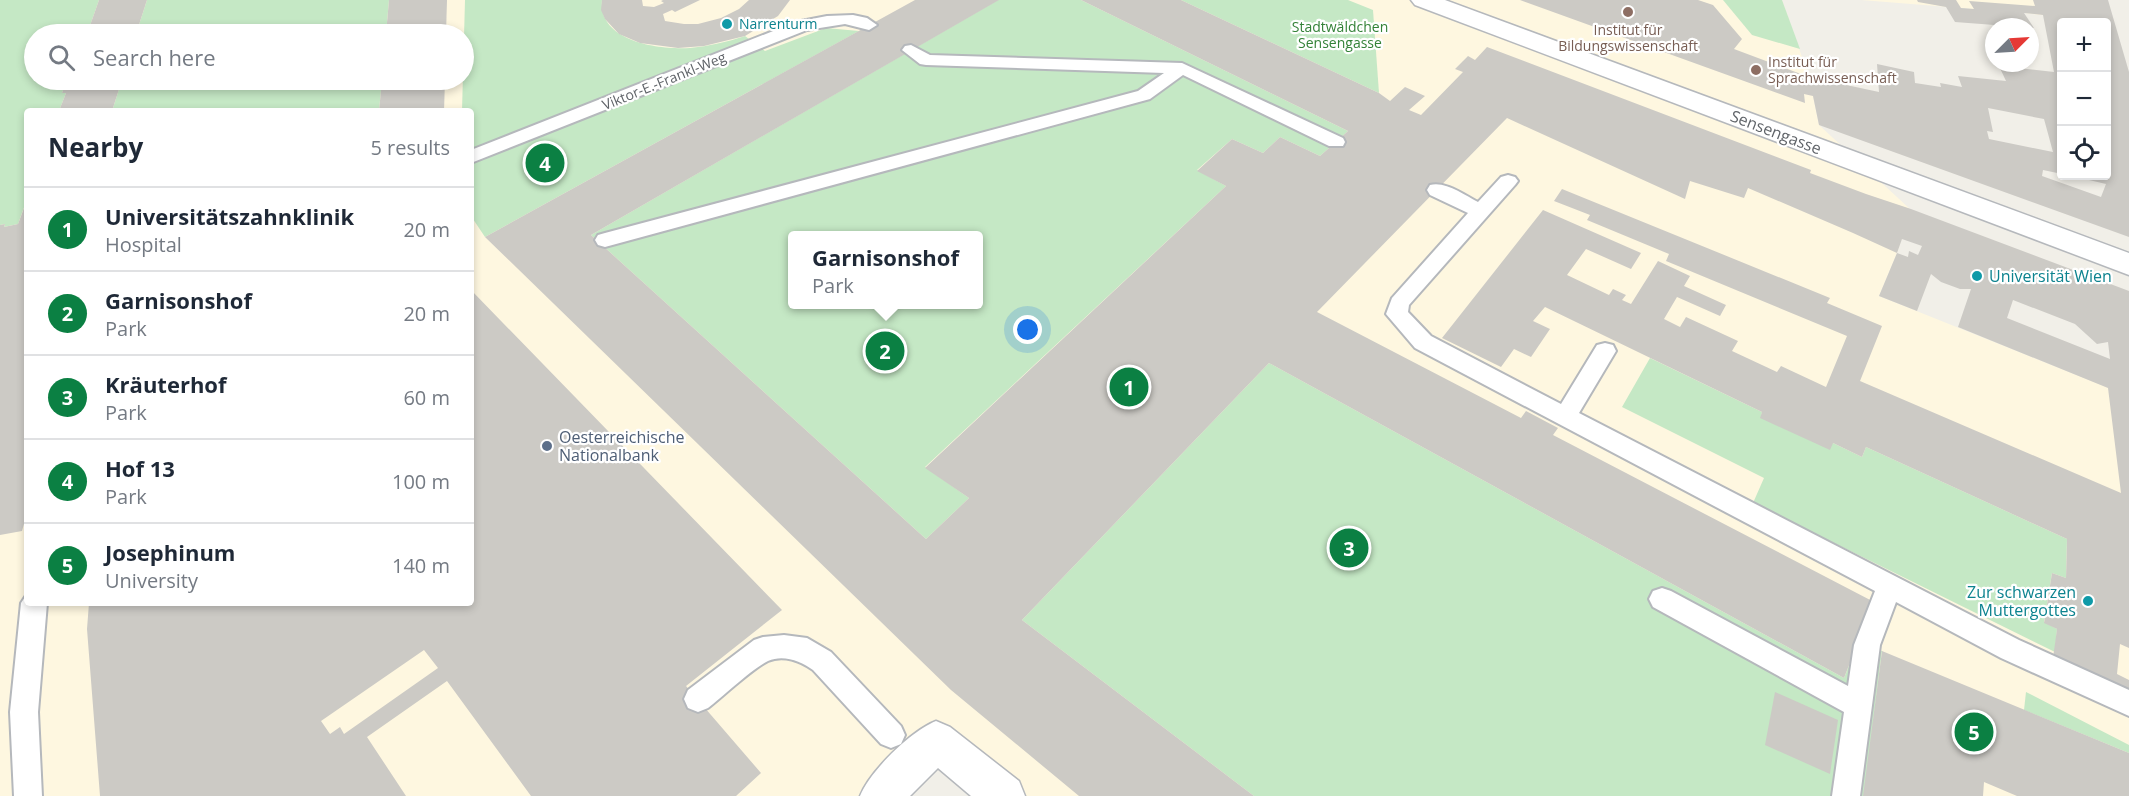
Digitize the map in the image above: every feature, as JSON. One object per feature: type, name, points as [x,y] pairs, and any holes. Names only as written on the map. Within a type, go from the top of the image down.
[{"type":"street","name":"Sensengasse","points":[[1423,0],[2129,264]]},
{"type":"street","points":[[881,796],[936,741],[1004,796]]},
{"type":"lane","name":"Viktor-E.-Frankl-Weg","points":[[474,156],[802,26],[832,20],[864,23]]},
{"type":"lane","points":[[911,50],[926,60],[1182,68],[1336,142]]},
{"type":"lane","points":[[604,240],[1144,95],[1182,68]]},
{"type":"lane","points":[[1508,181],[1400,303],[1396,314],[1423,342],[2010,649],[2129,703]]},
{"type":"lane","points":[[1437,190],[1481,211]]},
{"type":"lane","points":[[1565,416],[1605,351]]},
{"type":"lane","points":[[1846,796],[1868,645],[1890,586]]},
{"type":"lane","points":[[1662,599],[1859,706]]},
{"type":"lane","points":[[28,796],[24,712],[34,606]]},
{"type":"lane","points":[[698,699],[763,649],[784,647],[807,650],[822,662],[891,735]]},
{"type":"shaded area","points":[[0,0],[1782,0],[1809,77],[1819,125],[1911,210],[1897,253],[1879,296],[2129,396],[2129,796],[1004,796],[936,741],[881,796],[0,796]]},
{"type":"shaded area","points":[[1861,0],[2108,0],[2106,18],[2070,18]]},
{"type":"green space","points":[[0,0],[99,0],[91,24],[24,24],[24,90],[63,90],[62,93],[66,93],[60,108],[24,108],[24,207],[18,224],[4,227],[5,224],[0,225]]},
{"type":"green space","points":[[147,0],[389,0],[387,24],[139,24]]},
{"type":"green space","points":[[465,0],[602,0],[603,14],[610,26],[620,34],[647,45],[663,47],[690,48],[718,44],[745,36],[765,51],[826,28],[859,31],[485,237],[474,220],[474,108],[462,108],[463,90],[474,90],[474,24],[464,24]]},
{"type":"green space","points":[[998,0],[1081,0],[1348,131],[1320,156],[1280,137],[1263,153],[1232,139],[1197,170],[1226,186],[925,467],[969,498],[926,539],[591,235]]},
{"type":"green space","name":"Stadtwäldchen Sensengasse","points":[[1181,0],[1348,0],[1373,10],[1379,93]]},
{"type":"green space","points":[[1723,0],[1782,0],[1800,49],[1752,35]]},
{"type":"green space","points":[[119,90],[381,90],[379,108],[113,108]]},
{"type":"green space","points":[[1650,358],[1762,412],[1761,417],[1833,443],[1862,457],[1866,447],[2067,539],[2066,578],[2052,573],[2044,622],[2057,629],[2055,652],[1753,503],[1764,478],[1622,407]]},
{"type":"green space","points":[[1269,363],[1844,678],[1859,641],[1882,651],[1864,796],[1254,796],[1022,620]]},
{"type":"green space","points":[[2026,692],[2129,745],[2129,753],[2024,710]]},
{"type":"building","points":[[99,0],[147,0],[139,24],[91,24]]},
{"type":"building","points":[[389,0],[447,0],[446,24],[387,24]]},
{"type":"building","name":"Narrenturm","points":[[602,0],[642,0],[643,6],[654,7],[664,3],[661,1],[663,0],[700,0],[675,12],[672,10],[663,14],[665,21],[698,24],[721,18],[739,9],[749,0],[790,0],[778,16],[745,36],[704,46],[678,48],[640,43],[619,34],[605,19],[601,10]]},
{"type":"building","points":[[915,0],[999,0],[591,235],[926,539],[969,498],[925,468],[1226,186],[1197,171],[1232,139],[1263,153],[1280,137],[1320,156],[1348,131],[1081,0],[1181,0],[1379,93],[1390,101],[1405,87],[1425,96],[1409,110],[1421,115],[1463,72],[1455,69],[1468,56],[1475,60],[1487,47],[1811,170],[1810,173],[2129,291],[2129,648],[2120,644],[2117,674],[2129,680],[2129,692],[2053,658],[2057,629],[2044,623],[2052,573],[2066,578],[2067,539],[1866,447],[1862,457],[1833,443],[1830,450],[1760,418],[1762,412],[1545,307],[1533,321],[1550,329],[1531,357],[1514,349],[1501,367],[1442,338],[1543,210],[1641,253],[1631,269],[1586,249],[1567,275],[1609,295],[1613,289],[1626,295],[1622,300],[1631,304],[1658,261],[1690,276],[1684,286],[1726,305],[1720,316],[1677,297],[1664,319],[1680,327],[1686,317],[1738,341],[1732,351],[1777,372],[1781,366],[1826,387],[1847,336],[1666,261],[1669,254],[1587,220],[1590,215],[1554,201],[1562,189],[1830,298],[1827,303],[1882,326],[1860,381],[2121,493],[2108,388],[1958,327],[1971,289],[1960,289],[1941,282],[1931,274],[1917,311],[1879,296],[1897,253],[1853,233],[1748,188],[1744,198],[1690,181],[1685,199],[1507,118],[1317,312],[1521,418],[1526,411],[1558,428],[1553,435],[1874,602],[1844,678],[1269,363],[1022,620],[1254,796],[1079,796],[951,690],[485,237]],"holes":[[[1902,239],[1922,246],[1918,255],[1909,251],[1908,257],[1897,253]],[[2013,300],[2075,324],[2097,344],[2108,342],[2110,359],[2007,318]]]},
{"type":"building","points":[[1520,0],[1698,0],[1713,5],[1742,39],[1734,49],[1809,77],[1879,92],[1877,64],[1914,72],[1915,83],[1941,87],[1940,83],[1962,87],[1958,76],[2006,81],[2002,72],[2054,72],[2043,15],[2024,13],[2027,18],[1985,18],[1985,24],[1955,22],[1946,7],[1917,0],[1956,0],[1961,8],[1974,9],[1969,1],[2035,6],[2033,0],[2108,0],[2129,72],[2129,237],[1819,125],[1813,96],[1804,94],[1805,103]],"holes":[[[1988,108],[2044,119],[2053,152],[1989,139],[1987,131],[1993,132]]]},
{"type":"building","points":[[63,90],[119,90],[113,108],[60,108],[66,93],[62,93]]},
{"type":"building","points":[[381,90],[445,90],[444,108],[379,108]]},
{"type":"building","points":[[24,208],[24,524],[22,531],[0,535],[0,225],[5,224],[4,227],[18,224]]},
{"type":"building","name":"Oesterreichische Nationalbank","points":[[474,293],[782,610],[686,686],[761,773],[736,796],[531,796],[447,681],[367,737],[406,796],[100,796],[87,629],[89,606],[474,606]],"holes":[[[424,650],[438,668],[344,734],[340,727],[330,734],[321,721]]]},
{"type":"building","points":[[1882,651],[2129,753],[2129,796],[2017,796],[1984,782],[1983,796],[1863,796]]},
{"type":"building","points":[[1775,692],[1838,720],[1830,774],[1765,745]]},
{"type":"place","name":"Institut für Bildungswissenschaft","points":[[1628,12]]},
{"type":"place","name":"Narrenturm","points":[[727,24]]},
{"type":"place","name":"Institut für Sprachwissenschaft","points":[[1756,70]]},
{"type":"place","name":"Hof 13","points":[[545,163]]},
{"type":"place","name":"Universität Wien","points":[[1977,276]]},
{"type":"place","name":"Garnisonshof","points":[[885,351]]},
{"type":"place","name":"Universitätszahnklinik","points":[[1129,387]]},
{"type":"place","name":"Oesterreichische Nationalbank","points":[[547,446]]},
{"type":"place","name":"Kräuterhof","points":[[1349,548]]},
{"type":"place","name":"Zur schwarzen Muttergottes","points":[[2088,601]]},
{"type":"place","name":"Josephinum","points":[[1974,732]]}]
